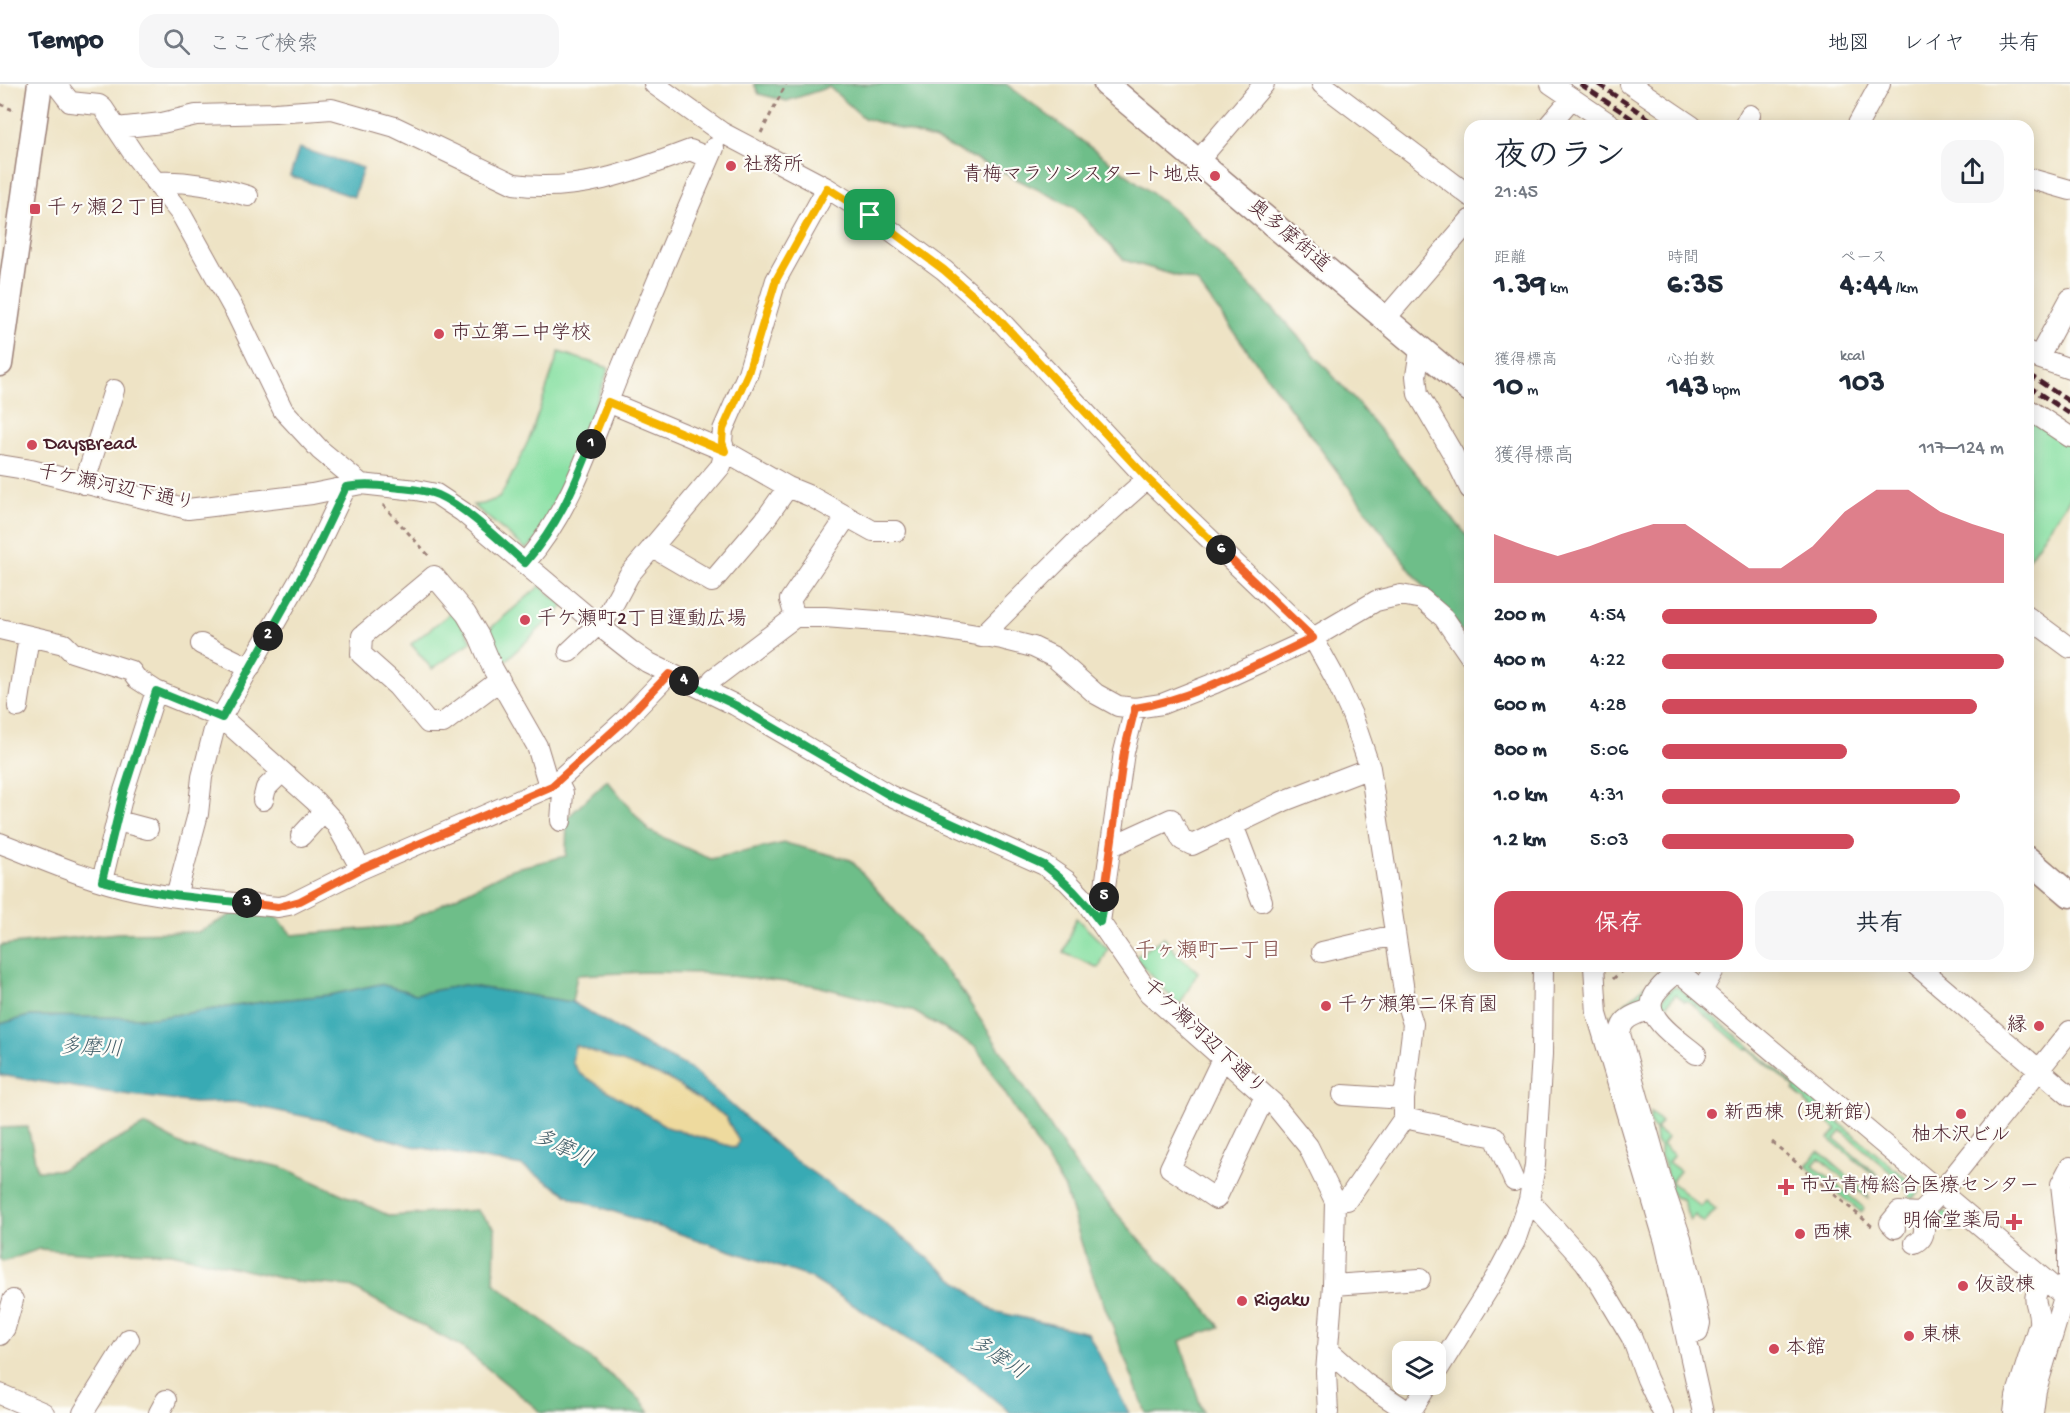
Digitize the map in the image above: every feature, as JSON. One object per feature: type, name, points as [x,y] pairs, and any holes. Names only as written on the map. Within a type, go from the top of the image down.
[{"type":"main road","points":[[0,364],[40,84]]},
{"type":"main road","name":"奥多摩街道","points":[[1106,84],[1464,385]]},
{"type":"main road","points":[[2034,864],[2070,895]]},
{"type":"street","points":[[56,84],[70,102],[99,105],[103,108],[155,182],[181,214],[237,312],[283,410],[354,486],[214,730],[207,754],[198,814],[176,896]]},
{"type":"street","points":[[654,84],[721,132],[827,188],[870,215],[944,270],[994,314],[1147,478],[1313,638],[1352,715],[1370,768],[1405,998],[1413,1024],[1404,1109],[1347,1200],[1335,1201]]},
{"type":"street","points":[[1198,161],[1264,84]]},
{"type":"street","points":[[1322,84],[1464,191]]},
{"type":"street","points":[[1551,84],[1604,120]]},
{"type":"street","points":[[1630,84],[1683,120]]},
{"type":"street","points":[[1861,120],[1880,84]]},
{"type":"street","points":[[1553,120],[1572,98]]},
{"type":"street","points":[[117,128],[162,123],[196,115],[332,109],[395,127],[514,184],[526,186],[574,185],[627,174],[690,150],[709,158]]},
{"type":"street","points":[[525,563],[541,545],[571,495],[677,230],[721,132]]},
{"type":"street","points":[[2034,180],[2070,190]]},
{"type":"street","points":[[155,182],[174,181],[217,187],[248,196]]},
{"type":"street","points":[[569,652],[599,626],[607,616],[629,575],[721,466],[725,451],[722,442],[723,429],[748,373],[776,280],[827,188]]},
{"type":"street","points":[[1385,319],[1464,227]]},
{"type":"street","points":[[2034,353],[2070,299]]},
{"type":"street","points":[[1420,350],[1416,376],[1418,394],[1464,478]]},
{"type":"street","points":[[2034,355],[2070,369]]},
{"type":"street","points":[[84,484],[114,390]]},
{"type":"street","points":[[608,402],[725,451],[873,531],[896,531]]},
{"type":"street","points":[[2034,413],[2070,437]]},
{"type":"street","name":"千ケ瀬河辺下通り","points":[[0,465],[188,509],[301,496],[354,486],[416,490],[436,495],[451,503],[631,651],[669,674],[735,705],[889,795],[1044,865],[1067,881],[1084,899],[1149,993],[1265,1096],[1308,1146],[1335,1201],[1333,1285],[1327,1349],[1328,1413]]},
{"type":"street","points":[[981,637],[1075,543],[1147,478]]},
{"type":"street","points":[[652,547],[712,582],[764,521],[788,487]]},
{"type":"street","points":[[795,617],[790,600],[846,518]]},
{"type":"street","points":[[500,680],[443,723],[428,723],[397,686],[361,654],[362,636],[434,576],[466,614],[479,636],[500,680],[537,746],[546,776],[552,786]]},
{"type":"street","points":[[708,692],[713,679],[795,617],[903,623],[1033,647],[1054,657],[1096,694],[1118,706],[1135,708],[1162,704],[1215,682],[1313,638],[1376,601],[1401,595],[1422,599],[1444,618],[1464,647]]},
{"type":"street","points":[[2034,621],[2070,648]]},
{"type":"street","points":[[0,628],[64,644],[72,652],[131,671],[136,678],[156,691],[222,718],[336,824],[361,869]]},
{"type":"street","points":[[18,707],[29,636]]},
{"type":"street","points":[[201,644],[250,668]]},
{"type":"street","points":[[0,843],[102,881],[135,890],[278,907],[289,905],[361,869],[552,786],[624,721],[669,674]]},
{"type":"street","points":[[102,881],[124,799],[123,794],[156,691]]},
{"type":"street","points":[[1100,922],[1112,846],[1115,807],[1124,752],[1135,708]]},
{"type":"street","points":[[1112,846],[1171,819],[1182,840],[1192,845],[1284,801],[1370,768]]},
{"type":"street","points":[[263,800],[266,788],[282,772]]},
{"type":"street","points":[[552,786],[560,787],[562,793],[561,820]]},
{"type":"street","points":[[301,836],[324,811]]},
{"type":"street","points":[[118,821],[148,829]]},
{"type":"street","points":[[1233,825],[1262,901]]},
{"type":"street","points":[[1322,952],[1395,935]]},
{"type":"street","points":[[1446,1357],[1497,1275],[1515,1241],[1529,1200],[1535,1166],[1542,1054],[1543,972]]},
{"type":"street","points":[[1594,972],[1597,1014],[1665,1242],[1705,1411]]},
{"type":"street","points":[[1673,972],[1656,993],[1651,1009],[1659,1023],[1696,1054]]},
{"type":"street","points":[[1679,972],[2067,1298]]},
{"type":"street","points":[[1702,992],[1713,972]]},
{"type":"street","points":[[1924,972],[2070,1096]]},
{"type":"street","points":[[1651,1009],[1628,1017],[1622,1025],[1620,1034],[1665,1192],[1681,1238],[1700,1323],[1698,1332],[1686,1335]]},
{"type":"street","points":[[1886,1229],[1899,1212],[1921,1213],[1941,1192],[2070,1031]]},
{"type":"street","points":[[1222,1059],[1170,1168],[1216,1199],[1265,1096]]},
{"type":"street","points":[[1343,1095],[1404,1109],[1495,1137],[1514,1181]]},
{"type":"street","points":[[2033,1413],[2036,1390],[2067,1298],[2069,1256],[2061,1184],[2070,1167]]},
{"type":"street","points":[[1529,1200],[1585,1262],[1598,1281],[1632,1338],[1663,1413]]},
{"type":"street","points":[[1915,1243],[1923,1237],[1924,1220],[1921,1213]]},
{"type":"street","points":[[1333,1285],[1420,1279]]},
{"type":"street","points":[[2014,1413],[2016,1397],[2039,1324],[2035,1294],[2045,1280]]},
{"type":"street","points":[[0,1335],[5,1328],[13,1300]]},
{"type":"street","points":[[83,1413],[129,1338]]},
{"type":"street","points":[[1327,1349],[1365,1383],[1410,1413],[1421,1395]]},
{"type":"street","points":[[0,1394],[45,1413]]},
{"type":"path","points":[[753,149],[786,84]]},
{"type":"path","points":[[0,104],[22,114]]},
{"type":"path","points":[[379,501],[437,564],[434,576]]},
{"type":"path","points":[[1605,986],[1621,972]]},
{"type":"path","points":[[1772,1142],[1886,1229]]},
{"type":"green space","points":[[754,84],[1006,84],[1177,212],[1279,315],[1358,404],[1464,532],[1464,634],[1411,571],[1197,282],[1124,260],[1074,207],[936,140],[864,118],[829,87],[787,101],[759,94]]},
{"type":"green space","points":[[559,352],[609,368],[576,456],[536,541],[526,549],[473,505],[499,498],[508,483],[530,437]]},
{"type":"green space","points":[[2034,420],[2070,445],[2070,498],[2034,550]]},
{"type":"green space","name":"千ケ瀬町2丁目運動広場","points":[[540,586],[564,606],[500,666],[485,633]]},
{"type":"green space","points":[[453,611],[472,641],[432,669],[411,644]]},
{"type":"green space","points":[[607,780],[649,831],[710,859],[785,843],[851,860],[956,982],[1078,1169],[1146,1247],[1191,1291],[1220,1327],[1180,1341],[1203,1413],[1146,1413],[1086,1258],[1065,1189],[976,1047],[911,1010],[813,985],[704,973],[647,972],[577,975],[572,1002],[464,985],[416,994],[380,984],[330,995],[269,1001],[154,1018],[29,1016],[0,1024],[0,946],[118,933],[198,932],[235,913],[277,917],[292,935],[398,926],[512,869],[566,856],[567,818]]},
{"type":"green space","points":[[1076,918],[1108,949],[1099,968],[1064,953]]},
{"type":"green space","points":[[1164,937],[1177,954],[1198,972],[1179,1006],[1135,957]]},
{"type":"green space","points":[[1661,972],[1663,974],[1641,1004],[1624,1016],[1661,1192],[1607,1019]]},
{"type":"green space","points":[[1673,987],[1679,988],[1910,1182],[1919,1190],[1919,1193],[1911,1198],[1902,1182],[1842,1131],[1835,1139],[1883,1182],[1829,1139],[1837,1129],[1805,1103],[1806,1101],[1793,1090],[1795,1088],[1688,1001],[1684,1001],[1676,994],[1665,1007],[1666,1011],[1663,1014],[1659,1003]]},
{"type":"green space","points":[[1650,1112],[1661,1122],[1656,1129],[1667,1138],[1662,1145],[1674,1155],[1668,1162],[1680,1171],[1671,1182],[1701,1207],[1706,1201],[1716,1209],[1704,1223],[1695,1215],[1690,1221],[1682,1199],[1674,1197],[1670,1190],[1664,1162],[1660,1155],[1660,1147],[1656,1142],[1655,1130],[1650,1123]]},
{"type":"green space","points":[[145,1125],[186,1147],[282,1167],[390,1216],[477,1210],[495,1229],[494,1283],[642,1401],[650,1413],[542,1413],[460,1346],[349,1286],[297,1282],[172,1253],[127,1251],[92,1253],[39,1249],[3,1262],[0,1259],[0,1128],[28,1127],[37,1170],[60,1170]]},
{"type":"green space","points":[[1819,1151],[1867,1193],[1869,1199],[1819,1158],[1813,1165],[1864,1208],[1861,1212],[1806,1166]]},
{"type":"green space","points":[[1943,1211],[1959,1223],[1951,1232],[1949,1230],[1955,1223],[1949,1218],[1941,1227],[1932,1220]]},
{"type":"sand","points":[[575,1045],[669,1079],[725,1116],[739,1142],[736,1148],[669,1128],[579,1074],[571,1062]]},
{"type":"water","points":[[299,148],[363,168],[354,197],[290,176]]},
{"type":"water","name":"多摩川","points":[[380,984],[416,994],[464,985],[572,1002],[690,1068],[786,1154],[883,1222],[993,1311],[1088,1333],[1129,1413],[1011,1413],[963,1374],[809,1277],[573,1198],[522,1166],[412,1146],[327,1121],[235,1102],[194,1103],[0,1075],[0,1024],[29,1016],[154,1018],[269,1001],[330,995]],"holes":[[[575,1045],[669,1079],[725,1116],[739,1141],[736,1148],[669,1128],[580,1074],[572,1062]]]},
{"type":"railway","points":[[1580,84],[1634,120]]},
{"type":"railway","points":[[1598,84],[1651,120]]},
{"type":"railway","points":[[2034,378],[2070,402]]},
{"type":"railway","points":[[2034,390],[2070,414]]},
{"type":"place","name":"社務所","points":[[731,166]]},
{"type":"place","name":"青梅マラソンスタート地点","points":[[1215,176]]},
{"type":"place","name":"千ヶ瀬２丁目","points":[[35,209]]},
{"type":"place","name":"市立第二中学校","points":[[439,334]]},
{"type":"place","name":"DaysBread","points":[[32,445]]},
{"type":"place","name":"千ケ瀬町2丁目運動広場","points":[[525,620]]},
{"type":"place","name":"千ケ瀬第二保育園","points":[[1326,1006]]},
{"type":"place","name":"縁","points":[[2039,1026]]},
{"type":"place","name":"新西棟（現新館）","points":[[1712,1114]]},
{"type":"place","name":"柚木沢ビル","points":[[1961,1114]]},
{"type":"place","name":"市立青梅総合医療センター","points":[[1786,1187]]},
{"type":"place","name":"明倫堂薬局","points":[[2014,1222]]},
{"type":"place","name":"西棟","points":[[1800,1234]]},
{"type":"place","name":"仮設棟","points":[[1963,1286]]},
{"type":"place","name":"Rigaku","points":[[1242,1301]]},
{"type":"place","name":"東棟","points":[[1909,1336]]},
{"type":"place","name":"本館","points":[[1774,1349]]},
{"type":"district","name":"千ヶ瀬町一丁目","points":[[1208,952]]},
{"type":"route","points":[[827,188],[870,215],[944,270],[994,314],[1147,478],[1313,638],[1162,704],[1135,708],[1124,752],[1115,807],[1112,846],[1100,922],[1084,899],[1067,881],[1044,865],[889,795],[735,705],[669,674],[624,721],[552,786],[361,869],[300,901],[278,907],[135,890],[102,881],[124,799],[123,794],[156,691],[222,718],[313,556],[346,487],[361,484],[382,485],[436,495],[451,503],[525,563],[541,545],[571,495],[608,402],[725,451],[722,442],[723,429],[748,373],[776,280],[827,188]]}]
